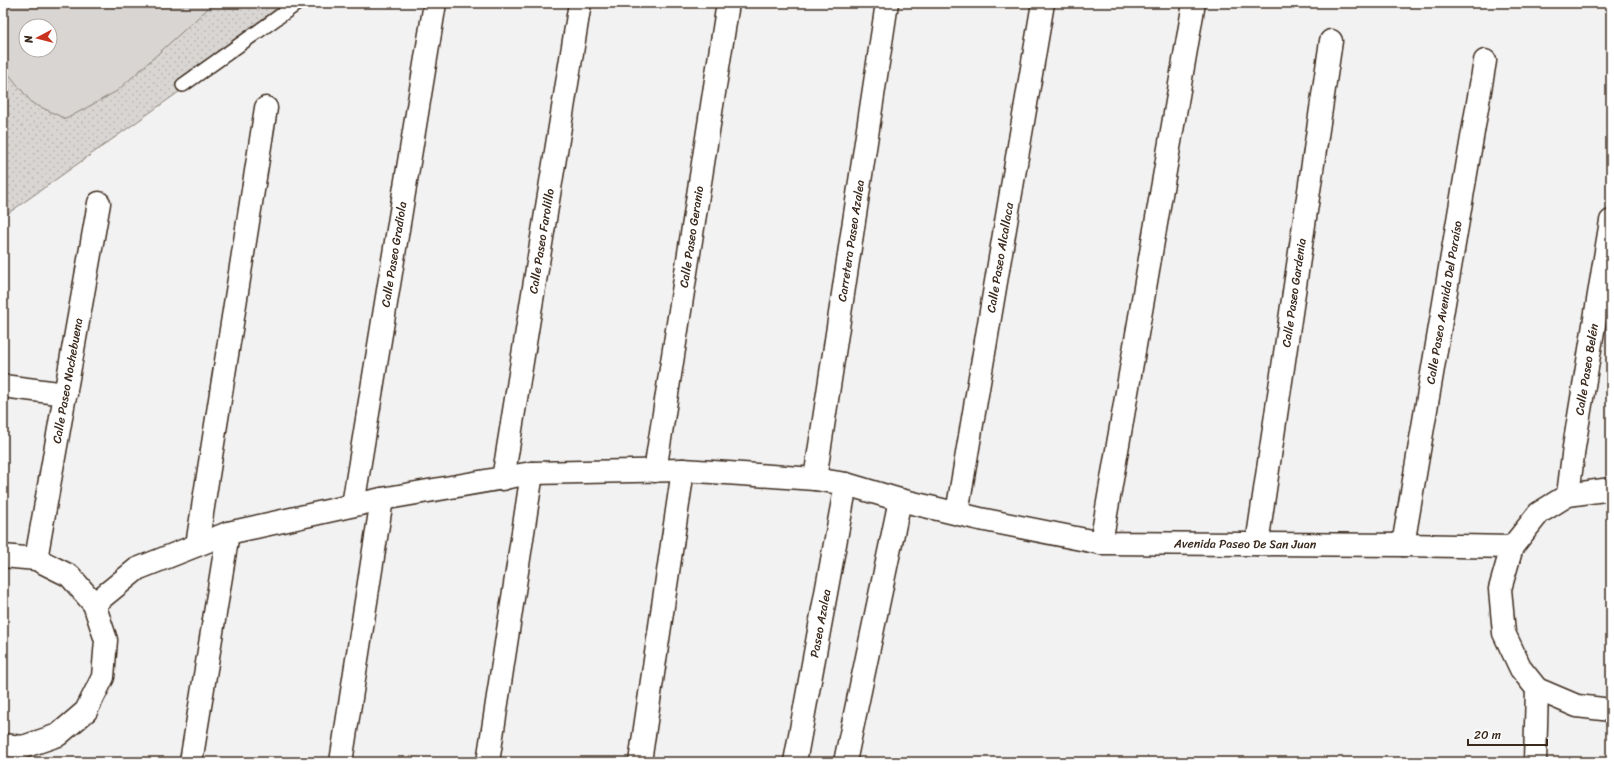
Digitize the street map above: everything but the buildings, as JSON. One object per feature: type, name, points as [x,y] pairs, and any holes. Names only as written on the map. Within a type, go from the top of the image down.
[{"type":"street","name":"Calle Paseo Gradiola","points":[[353,506],[434,3]]},
{"type":"street","name":"Calle Paseo Farolillo","points":[[503,479],[580,3]]},
{"type":"street","name":"Calle Paseo Geranio","points":[[655,471],[728,3]]},
{"type":"street","name":"Carretera Paseo Azalea","points":[[815,479],[887,3]]},
{"type":"street","name":"Calle Paseo Alcallaca","points":[[957,513],[1043,3]]},
{"type":"street","points":[[1101,543],[1194,3]]},
{"type":"street","name":"Calle Paseo Gardenia","points":[[1257,544],[1331,41]]},
{"type":"street","name":"Calle Paseo Avenida Del Paraíso","points":[[1403,545],[1485,61]]},
{"type":"street","points":[[197,545],[266,108]]},
{"type":"street","name":"Calle Paseo Nochebuena","points":[[36,559],[99,202]]},
{"type":"street","name":"Calle Paseo Belén","points":[[1568,495],[1574,448],[1611,221]]},
{"type":"street","points":[[3,386],[66,394]]},
{"type":"street","name":"Avenida Paseo De San Juan","points":[[94,604],[137,569],[228,533],[382,499],[532,474],[683,470],[815,479],[846,484],[900,500],[980,519],[1101,543],[1403,545],[1512,548]]},
{"type":"street","points":[[640,762],[683,470]]},
{"type":"street","points":[[488,762],[532,474]]},
{"type":"street","name":"Paseo Azalea","points":[[795,762],[846,484]]},
{"type":"street","points":[[1611,489],[1568,495],[1539,513],[1512,548],[1500,589],[1504,633],[1521,669],[1537,689],[1577,706],[1611,710]]},
{"type":"street","points":[[341,762],[382,499]]},
{"type":"street","points":[[845,762],[900,500]]},
{"type":"street","points":[[191,762],[228,533]]},
{"type":"street","points":[[3,556],[36,559],[70,576],[94,604],[106,640],[103,677],[86,710],[58,735],[22,747],[3,746]]},
{"type":"street","points":[[1535,762],[1537,689]]},
{"type":"lane","points":[[183,85],[298,3]]},
{"type":"shaded area","points":[[3,3],[304,3],[3,217]]},
{"type":"shaded area","points":[[3,3],[214,3],[117,91],[66,119],[32,103],[3,67]]}]
